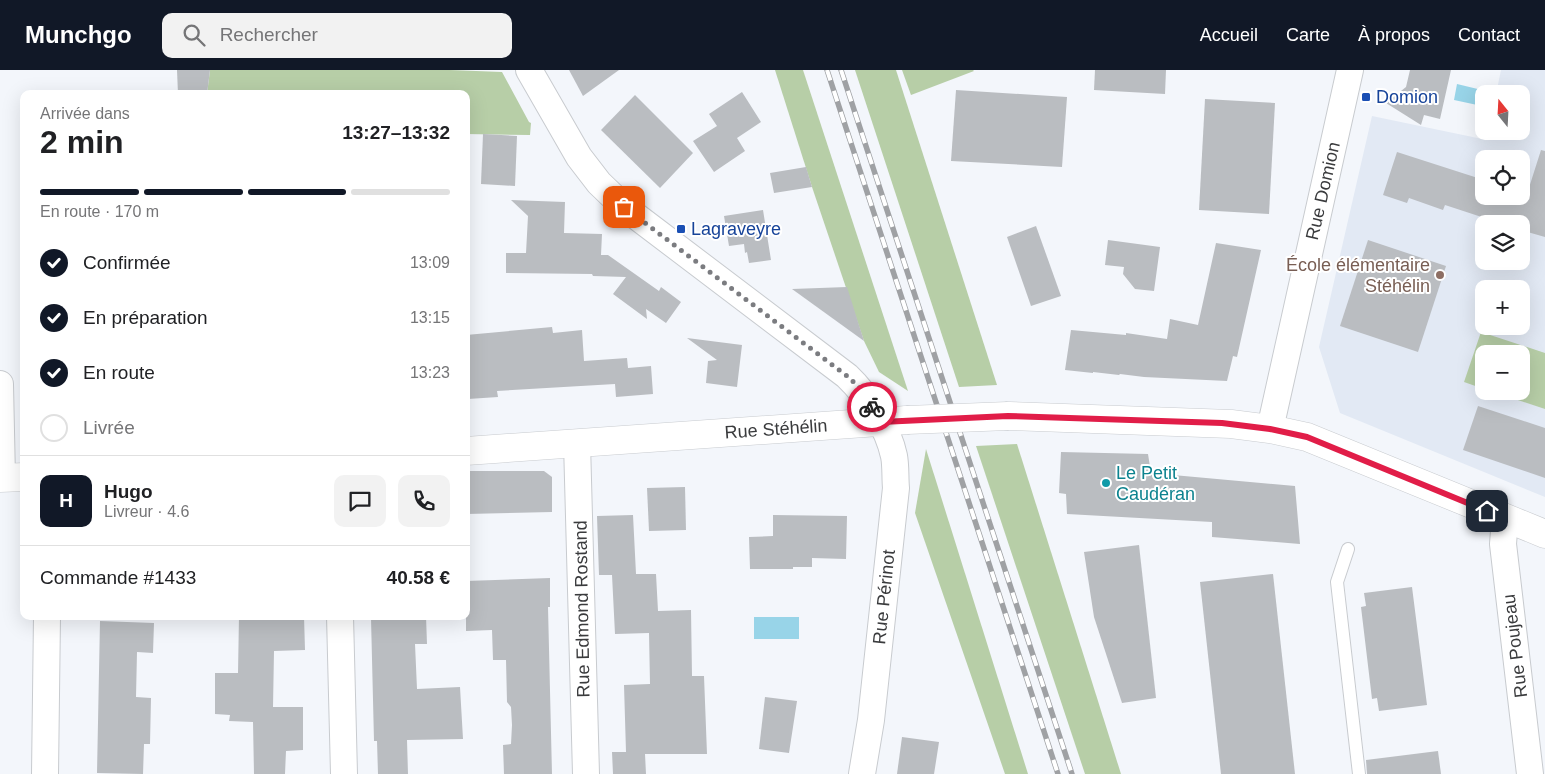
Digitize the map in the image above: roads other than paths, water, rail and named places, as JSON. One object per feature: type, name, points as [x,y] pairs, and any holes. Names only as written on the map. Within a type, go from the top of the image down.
[{"type":"street","name":"Rue Périnot","points":[[529,70],[579,157],[599,183],[624,207],[847,376],[894,421],[896,488],[871,720],[862,774]]},
{"type":"street","name":"Rue Domion","points":[[1270,429],[1350,70]]},
{"type":"street","points":[[0,384],[9,478]]},
{"type":"street","name":"Rue Stéhélin","points":[[470,451],[894,421],[1008,416],[1222,423],[1270,429],[1307,437],[1545,534]]},
{"type":"street","name":"Rue Edmond Rostand","points":[[577,443],[586,774]]},
{"type":"street","name":"Rue Poujeau","points":[[1505,518],[1503,544],[1530,774]]},
{"type":"street","points":[[45,774],[47,620]]},
{"type":"street","points":[[340,620],[344,774]]},
{"type":"lane","points":[[1348,549],[1337,582],[1359,774]]},
{"type":"water","points":[[1457,84],[1475,88],[1475,104],[1454,100]]},
{"type":"water","points":[[754,617],[799,617],[799,639],[754,639]]},
{"type":"railway","points":[[827,70],[1058,774]]},
{"type":"railway","points":[[841,70],[1072,774]]},
{"type":"place","name":"Domion","points":[[1366,97]]},
{"type":"place","name":"Lagraveyre","points":[[681,229]]},
{"type":"place","name":"École élémentaire Stéhélin","points":[[1440,275]]},
{"type":"place","name":"Le Petit Caudéran","points":[[1106,483]]}]
